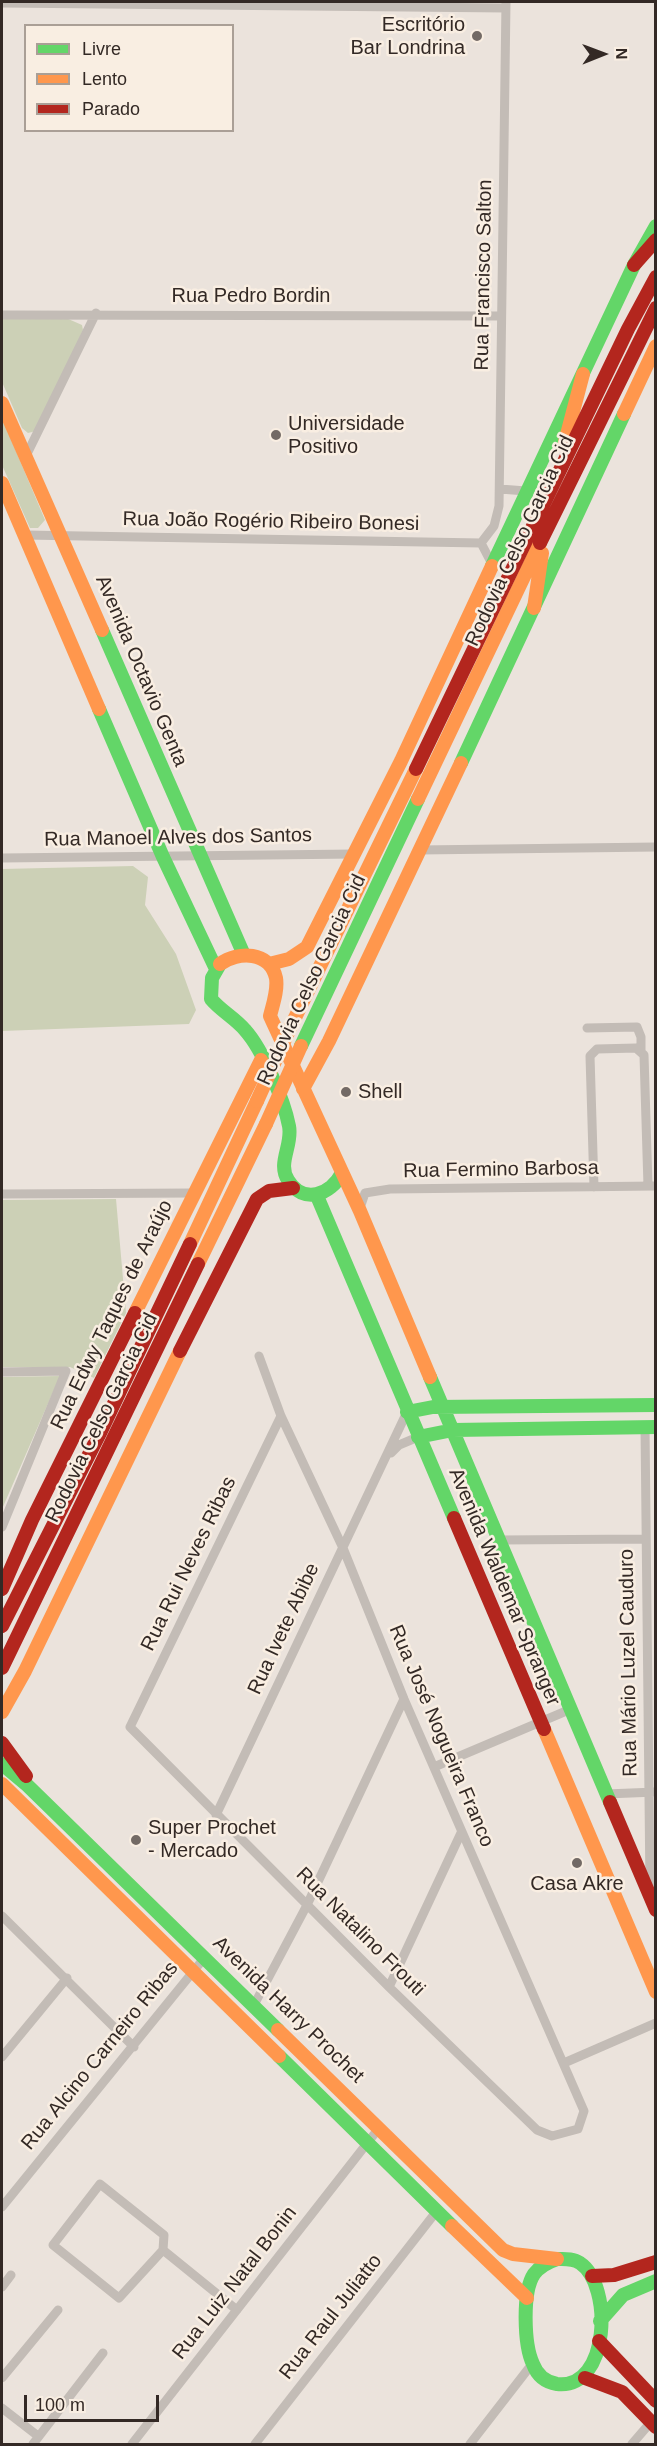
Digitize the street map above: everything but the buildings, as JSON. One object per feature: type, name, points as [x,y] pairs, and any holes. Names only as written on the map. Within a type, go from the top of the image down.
[{"type":"main road","points":[[293,1188],[284,1168],[290,1127],[248,1033],[221,1012],[211,999],[210,987],[216,969],[233,957],[244,955],[257,957],[268,964],[283,962],[298,955],[307,947],[401,761],[526,491],[634,265],[656,226]]},
{"type":"main road","points":[[634,265],[656,240]]},
{"type":"main road","name":"Rodovia Celso Garcia Cid","points":[[2,1626],[112,1407],[291,1026],[458,679],[554,487],[634,314],[656,277]]},
{"type":"main road","name":"Rodovia Celso Garcia Cid","points":[[2,1668],[266,1124],[544,534],[656,308]]},
{"type":"main road","points":[[303,1089],[329,1041],[420,850],[656,346]]},
{"type":"main road","points":[[554,487],[583,374]]},
{"type":"main road","name":"Avenida Octavio Genta","points":[[2,403],[199,857],[244,955]]},
{"type":"main road","points":[[2,483],[163,856],[216,969]]},
{"type":"main road","points":[[534,608],[544,534]]},
{"type":"main road","name":"Avenida Waldemar Spranger","points":[[268,964],[275,975],[276,993],[270,1016],[360,1211],[653,1904]]},
{"type":"main road","name":"Rua Edwy Taques de Araújo","points":[[2,1589],[32,1520],[261,1060]]},
{"type":"main road","points":[[2,1712],[25,1671],[159,1392],[257,1199],[269,1191],[293,1188],[317,1196],[327,1193],[337,1185],[342,1173]]},
{"type":"main road","name":"Avenida Waldemar Spranger","points":[[317,1196],[407,1412],[656,1992]]},
{"type":"main road","points":[[407,1412],[419,1408],[442,1407],[656,1405]]},
{"type":"main road","points":[[418,1437],[453,1430],[650,1427]]},
{"type":"main road","points":[[2,1743],[7,1754],[30,1782],[33,1791],[21,1802],[2,1792]]},
{"type":"main road","name":"Avenida Harry Prochet","points":[[2,1764],[205,1957],[503,2250],[513,2254],[557,2259]]},
{"type":"main road","name":"Avenida Harry Prochet","points":[[2,1784],[193,1970],[366,2144],[527,2298]]},
{"type":"main road","points":[[585,2378],[596,2363],[600,2321],[598,2293],[592,2276],[579,2262],[557,2259],[538,2268],[529,2285],[527,2298],[532,2364],[539,2376],[550,2382],[562,2384],[585,2378],[622,2392],[653,2424]]},
{"type":"main road","points":[[592,2276],[614,2275],[656,2262]]},
{"type":"main road","points":[[600,2321],[613,2300],[621,2294],[656,2281]]},
{"type":"main road","points":[[599,2341],[656,2401]]},
{"type":"street","points":[[2,3],[506,4]]},
{"type":"street","name":"Rua Francisco Salton","points":[[481,543],[492,530],[497,518],[500,489],[506,4]]},
{"type":"street","points":[[26,458],[96,313]]},
{"type":"street","name":"Rua Pedro Bordin","points":[[2,315],[96,313],[501,316]]},
{"type":"street","points":[[500,489],[526,491]]},
{"type":"street","points":[[25,535],[61,535]]},
{"type":"street","name":"Rua João Rogério Ribeiro Bonesi","points":[[61,535],[481,543]]},
{"type":"street","points":[[481,543],[492,564]]},
{"type":"street","points":[[420,850],[656,848]]},
{"type":"street","name":"Rua Manoel Alves dos Santos","points":[[2,858],[355,854]]},
{"type":"street","points":[[586,1028],[637,1027],[641,1037],[641,1051],[644,1054],[652,1186]]},
{"type":"street","points":[[594,1187],[590,1056],[597,1049],[641,1051]]},
{"type":"street","name":"Rua Fermino Barbosa","points":[[360,1211],[365,1193],[382,1190],[652,1186]]},
{"type":"street","points":[[2,1194],[194,1193]]},
{"type":"street","name":"Rua José Nogueira Franco","points":[[259,1356],[281,1416],[343,1548],[461,1833],[584,2111],[578,2129]]},
{"type":"street","points":[[2,1372],[66,1371],[2,1527]]},
{"type":"street","name":"Rua Ivete Abibe","points":[[216,1815],[407,1412]]},
{"type":"street","name":"Rua Rui Neves Ribas","points":[[130,1727],[281,1416]]},
{"type":"street","name":"Rua Mário Luzel Cauduro","points":[[650,1427],[645,1539],[653,1904]]},
{"type":"street","name":"Rua Ivete Abibe","points":[[385,1459],[399,1445],[418,1437]]},
{"type":"street","points":[[500,1540],[645,1539]]},
{"type":"street","points":[[254,2005],[307,1905],[404,1699]]},
{"type":"street","points":[[434,1767],[571,1709]]},
{"type":"street","name":"Rua Natalino Frouti","points":[[130,1727],[389,1987],[537,2130],[552,2136],[578,2129]]},
{"type":"street","points":[[606,1794],[652,1792]]},
{"type":"street","points":[[389,1987],[461,1833]]},
{"type":"street","points":[[2,1916],[134,2047]]},
{"type":"street","name":"Rua Alcino Carneiro Ribas","points":[[2,2207],[205,1957]]},
{"type":"street","points":[[2,2057],[67,1978]]},
{"type":"street","points":[[564,2063],[656,2023]]},
{"type":"street","name":"Rua Luiz Natal Bonin","points":[[132,2445],[379,2128]]},
{"type":"street","points":[[100,2184],[164,2235],[163,2250],[119,2298],[53,2245],[100,2184]]},
{"type":"street","name":"Rua Raul Juliatto","points":[[255,2445],[436,2212]]},
{"type":"street","points":[[163,2250],[237,2310]]},
{"type":"street","points":[[2,2287],[11,2275]]},
{"type":"street","points":[[2,2378],[58,2310]]},
{"type":"street","points":[[2,2408],[35,2440],[103,2352]]},
{"type":"street","points":[[470,2445],[532,2364]]},
{"type":"street","points":[[632,2445],[653,2424]]},
{"type":"green space","points":[[66,318],[82,325],[83,330],[36,431],[28,433],[22,428],[2,382],[2,319]]},
{"type":"green space","points":[[2,418],[45,520],[38,528],[30,528],[2,465]]},
{"type":"green space","points":[[133,866],[148,877],[145,905],[176,954],[196,1010],[189,1024],[2,1031],[2,869]]},
{"type":"green space","points":[[116,1199],[126,1313],[94,1378],[70,1367],[2,1367],[2,1200]]},
{"type":"green space","points":[[60,1376],[2,1509],[2,1377]]},
{"type":"traffic: fast","points":[[492,566],[634,265],[656,226]]},
{"type":"traffic: fast","points":[[461,763],[624,414]]},
{"type":"traffic: fast","points":[[102,630],[244,955]]},
{"type":"traffic: fast","points":[[99,709],[163,857],[216,969]]},
{"type":"traffic: fast","points":[[301,1046],[418,799]]},
{"type":"traffic: fast","points":[[220,964],[212,978],[211,999],[245,1030],[259,1050],[272,1076],[289,1126],[290,1133],[284,1167],[288,1180],[294,1188],[309,1195],[331,1187],[342,1173]]},
{"type":"traffic: fast","points":[[317,1196],[454,1518]]},
{"type":"traffic: fast","points":[[430,1377],[610,1802]]},
{"type":"traffic: fast","points":[[407,1412],[433,1407],[656,1405]]},
{"type":"traffic: fast","points":[[418,1437],[453,1430],[656,1427]]},
{"type":"traffic: fast","points":[[2,1764],[26,1784],[278,2030]]},
{"type":"traffic: fast","points":[[279,2056],[452,2226]]},
{"type":"traffic: fast","points":[[557,2259],[577,2261],[591,2275],[598,2292],[601,2313],[601,2334],[596,2354],[588,2371],[575,2381],[557,2384],[539,2375],[530,2355],[526,2332],[526,2305],[530,2282],[539,2269],[557,2259]]},
{"type":"traffic: fast","points":[[600,2321],[623,2295],[656,2281]]},
{"type":"traffic: slow","points":[[624,414],[656,346]]},
{"type":"traffic: slow","points":[[565,442],[583,374]]},
{"type":"traffic: slow","points":[[2,403],[102,630]]},
{"type":"traffic: slow","points":[[2,483],[99,709]]},
{"type":"traffic: slow","points":[[418,799],[540,543]]},
{"type":"traffic: slow","points":[[534,608],[542,553]]},
{"type":"traffic: slow","points":[[269,964],[289,959],[307,947],[401,761],[492,566]]},
{"type":"traffic: slow","points":[[303,1089],[329,1041],[461,763]]},
{"type":"traffic: slow","points":[[291,1026],[416,769]]},
{"type":"traffic: slow","points":[[220,964],[236,957],[252,956],[260,958],[273,969],[276,987],[270,1016],[360,1211],[430,1377]]},
{"type":"traffic: slow","points":[[257,1101],[291,1026]]},
{"type":"traffic: slow","points":[[266,1124],[301,1046]]},
{"type":"traffic: slow","points":[[135,1313],[261,1060]]},
{"type":"traffic: slow","points":[[190,1244],[257,1101]]},
{"type":"traffic: slow","points":[[198,1264],[266,1124]]},
{"type":"traffic: slow","points":[[2,1712],[25,1671],[180,1351]]},
{"type":"traffic: slow","points":[[544,1729],[656,1992]]},
{"type":"traffic: slow","points":[[2,1784],[279,2056]]},
{"type":"traffic: slow","points":[[278,2030],[503,2250],[513,2254],[557,2259]]},
{"type":"traffic: slow","points":[[452,2226],[527,2298]]},
{"type":"traffic: jam","points":[[634,265],[656,240]]},
{"type":"traffic: jam","points":[[416,769],[628,329],[656,277]]},
{"type":"traffic: jam","points":[[540,543],[656,308]]},
{"type":"traffic: jam","points":[[180,1351],[257,1199],[269,1191],[293,1188]]},
{"type":"traffic: jam","points":[[2,1626],[101,1431],[190,1244]]},
{"type":"traffic: jam","points":[[2,1668],[198,1264]]},
{"type":"traffic: jam","points":[[2,1589],[32,1520],[135,1313]]},
{"type":"traffic: jam","points":[[454,1518],[544,1729]]},
{"type":"traffic: jam","points":[[2,1743],[26,1776]]},
{"type":"traffic: jam","points":[[610,1802],[656,1910]]},
{"type":"traffic: jam","points":[[592,2276],[614,2275],[656,2262]]},
{"type":"traffic: jam","points":[[599,2341],[656,2401]]},
{"type":"traffic: jam","points":[[585,2378],[622,2392],[656,2427]]},
{"type":"place","name":"Escritório Bar Londrina","points":[[477,36]]},
{"type":"place","name":"Universidade Positivo","points":[[276,435]]},
{"type":"place","name":"Shell","points":[[346,1092]]},
{"type":"place","name":"Super Prochet - Mercado","points":[[136,1840]]},
{"type":"place","name":"Casa Akre","points":[[577,1863]]}]
